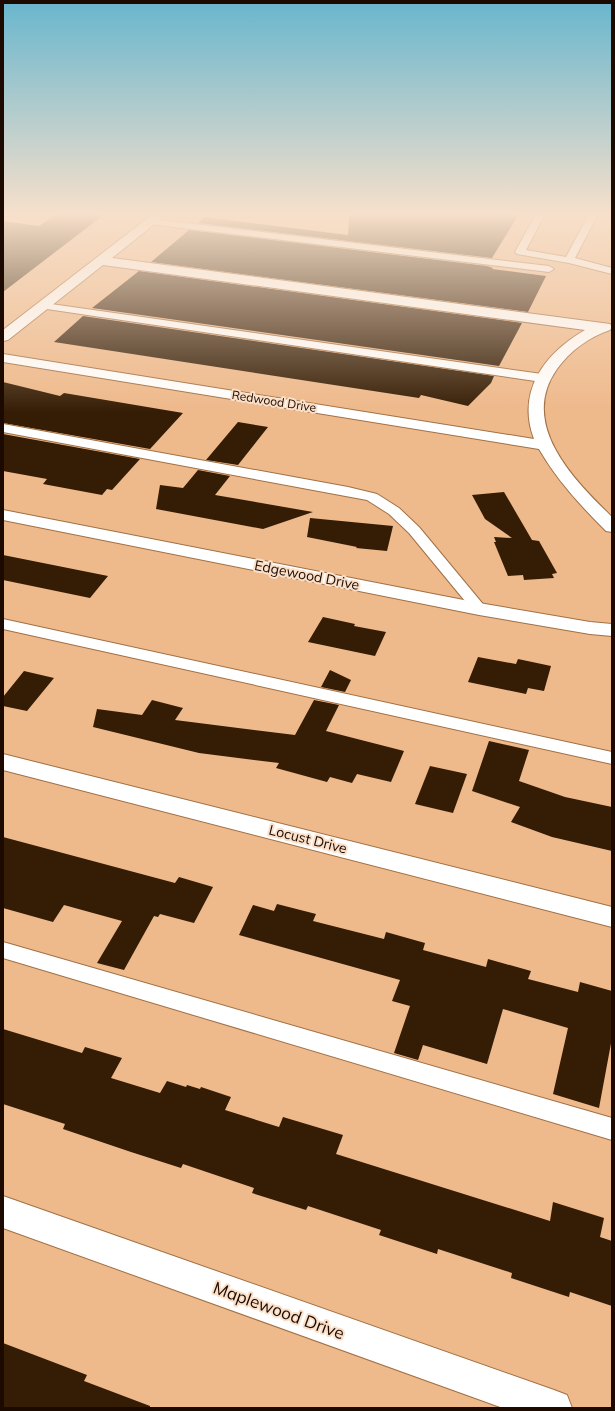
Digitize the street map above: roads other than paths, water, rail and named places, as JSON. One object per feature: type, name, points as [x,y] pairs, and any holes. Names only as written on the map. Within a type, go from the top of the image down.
[{"type":"street","points":[[3,337],[78,280]]},
{"type":"street","points":[[248,280],[606,326]]},
{"type":"street","points":[[606,326],[562,354],[542,378],[534,409],[544,445],[555,465],[575,490],[612,527]]},
{"type":"street","name":"Redwood Drive","points":[[3,358],[544,445]]},
{"type":"street","name":"Edgewood Drive","points":[[3,515],[479,609],[590,628],[612,630]]},
{"type":"street","name":"Locust Drive","points":[[3,762],[612,917]]},
{"type":"street","name":"Maplewood Drive","points":[[3,1212],[554,1408]]},
{"type":"lane","points":[[44,306],[542,378]]},
{"type":"lane","points":[[3,428],[348,491],[372,497],[394,511],[414,530],[479,609]]},
{"type":"lane","points":[[3,624],[612,758]]},
{"type":"lane","points":[[3,950],[612,1129]]}]
